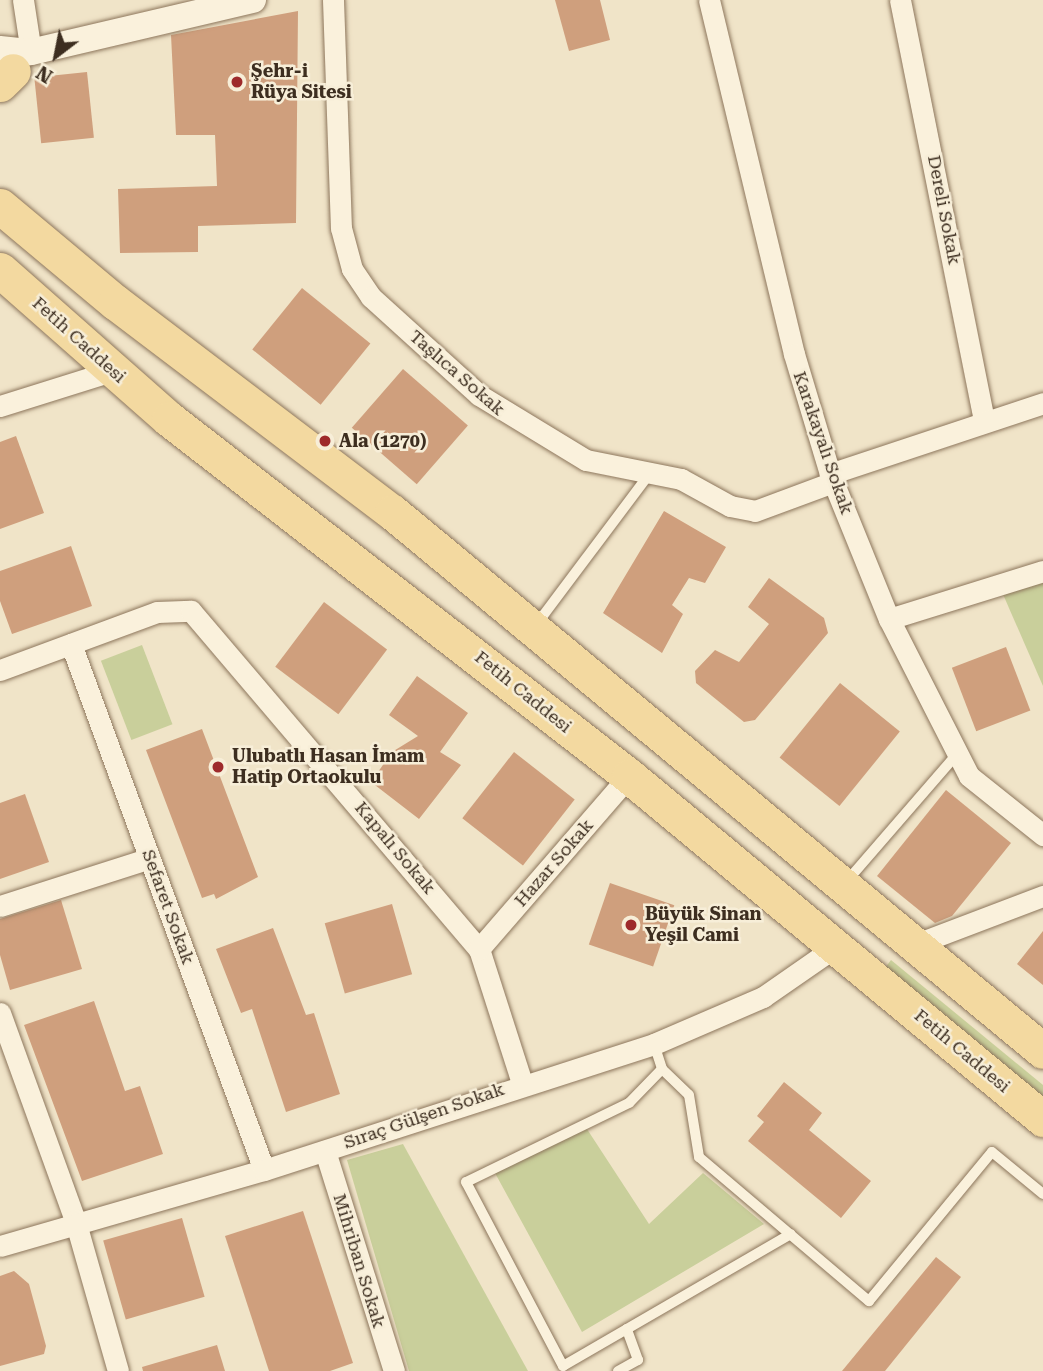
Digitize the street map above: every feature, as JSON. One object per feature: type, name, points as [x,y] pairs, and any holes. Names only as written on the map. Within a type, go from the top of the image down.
[{"type":"main road","points":[[0,206],[533,629],[919,943],[1043,1051]]},
{"type":"main road","name":"Fetih Caddesi","points":[[0,270],[112,371],[629,776],[832,949],[1043,1119]]},
{"type":"street","points":[[23,0],[9,66],[253,0]]},
{"type":"street","name":"Taşlıca Sokak","points":[[333,0],[336,181],[352,270],[371,297],[510,419],[586,460],[681,479],[730,506],[755,511],[832,478],[984,420],[1043,403]]},
{"type":"street","name":"Karakayalı Sokak","points":[[709,0],[794,354],[832,478],[889,619],[968,775],[1043,835]]},
{"type":"street","name":"Dereli Sokak","points":[[900,0],[984,420]]},
{"type":"street","points":[[0,406],[112,371]]},
{"type":"street","points":[[889,619],[1043,571]]},
{"type":"street","name":"Kapalı Sokak","points":[[71,644],[157,612],[191,611],[479,949],[522,1083]]},
{"type":"street","points":[[0,670],[71,644]]},
{"type":"street","name":"Sefaret Sokak","points":[[71,644],[264,1170]]},
{"type":"street","name":"Hazar Sokak","points":[[479,949],[629,776]]},
{"type":"street","points":[[0,906],[150,858]]},
{"type":"street","points":[[919,943],[1043,896]]},
{"type":"street","name":"Sıraç Gülşen Sokak","points":[[0,1246],[75,1220],[264,1170],[522,1083],[654,1044],[763,997],[832,949]]},
{"type":"street","points":[[0,1014],[75,1220],[118,1371]]},
{"type":"street","name":"Mihriban Sokak","points":[[325,1151],[394,1371]]},
{"type":"lane","points":[[533,629],[649,473]]},
{"type":"lane","points":[[845,883],[957,754]]},
{"type":"lane","points":[[654,1044],[662,1069],[690,1095],[699,1157],[869,1301],[992,1152],[1043,1194]]},
{"type":"lane","points":[[662,1069],[629,1103],[466,1182],[563,1366],[791,1234]]},
{"type":"lane","points":[[618,1371],[638,1360],[627,1329]]},
{"type":"green space","points":[[1043,577],[1043,686],[1002,592]]},
{"type":"green space","points":[[142,645],[172,724],[131,740],[101,661]]},
{"type":"green space","points":[[891,960],[1043,1085],[1043,1100],[885,968]]},
{"type":"green space","points":[[585,1126],[649,1224],[703,1173],[764,1224],[582,1332],[495,1173]]},
{"type":"green space","points":[[403,1144],[528,1371],[409,1371],[347,1160]]},
{"type":"building","points":[[555,0],[600,0],[610,40],[569,51]]},
{"type":"building","points":[[298,11],[296,223],[198,226],[198,252],[120,253],[118,189],[217,186],[215,135],[176,135],[171,35]]},
{"type":"building","points":[[87,72],[94,138],[41,143],[34,78]]},
{"type":"building","points":[[302,288],[370,343],[321,405],[252,349]]},
{"type":"building","points":[[403,369],[468,425],[417,484],[352,428]]},
{"type":"building","points":[[16,436],[44,513],[0,529],[0,442]]},
{"type":"building","points":[[664,511],[726,547],[705,583],[689,578],[672,605],[683,614],[662,653],[603,613]]},
{"type":"building","points":[[71,546],[92,606],[12,634],[0,601],[0,571]]},
{"type":"building","points":[[769,578],[824,618],[828,633],[755,720],[744,722],[696,683],[695,671],[715,650],[739,662],[769,624],[748,607]]},
{"type":"building","points":[[324,602],[387,650],[338,714],[275,667]]},
{"type":"building","points":[[1006,647],[1030,710],[976,731],[952,668]]},
{"type":"building","points":[[417,676],[468,713],[440,752],[461,765],[419,819],[371,782],[392,752],[418,736],[389,715]]},
{"type":"building","points":[[840,683],[900,731],[839,806],[780,758]]},
{"type":"building","points":[[202,729],[258,877],[216,899],[214,894],[202,898],[146,750]]},
{"type":"building","points":[[514,752],[575,799],[523,866],[462,818]]},
{"type":"building","points":[[946,790],[1011,843],[952,916],[935,923],[877,876]]},
{"type":"building","points":[[25,794],[49,862],[0,879],[0,803]]},
{"type":"building","name":"Büyük Sinan Yeşil Cami","points":[[610,883],[674,905],[653,967],[589,944]]},
{"type":"building","points":[[61,900],[82,969],[10,990],[0,955],[0,919]]},
{"type":"building","points":[[392,904],[412,974],[345,993],[325,923]]},
{"type":"building","points":[[273,928],[306,1015],[314,1013],[340,1094],[286,1112],[252,1009],[241,1013],[216,949]]},
{"type":"building","points":[[1043,931],[1043,985],[1017,964]]},
{"type":"building","points":[[94,1001],[125,1091],[140,1086],[163,1154],[82,1181],[24,1025]]},
{"type":"building","points":[[784,1082],[822,1113],[809,1130],[871,1181],[841,1218],[748,1141],[764,1122],[757,1116]]},
{"type":"building","points":[[303,1211],[353,1363],[330,1371],[269,1371],[225,1236]]},
{"type":"building","points":[[182,1218],[205,1297],[126,1319],[103,1241]]},
{"type":"building","points":[[936,1257],[961,1277],[885,1371],[842,1371]]},
{"type":"building","points":[[14,1271],[29,1284],[46,1346],[44,1354],[0,1366],[0,1276]]},
{"type":"building","points":[[217,1345],[225,1371],[143,1371],[142,1367]]},
{"type":"place","name":"Şehr-i Rüya Sitesi","points":[[237,82]]},
{"type":"place","name":"Ala (1270)","points":[[325,441]]},
{"type":"place","name":"Ulubatlı Hasan İmam Hatip Ortaokulu","points":[[218,767]]},
{"type":"place","name":"Büyük Sinan Yeşil Cami","points":[[631,925]]}]
